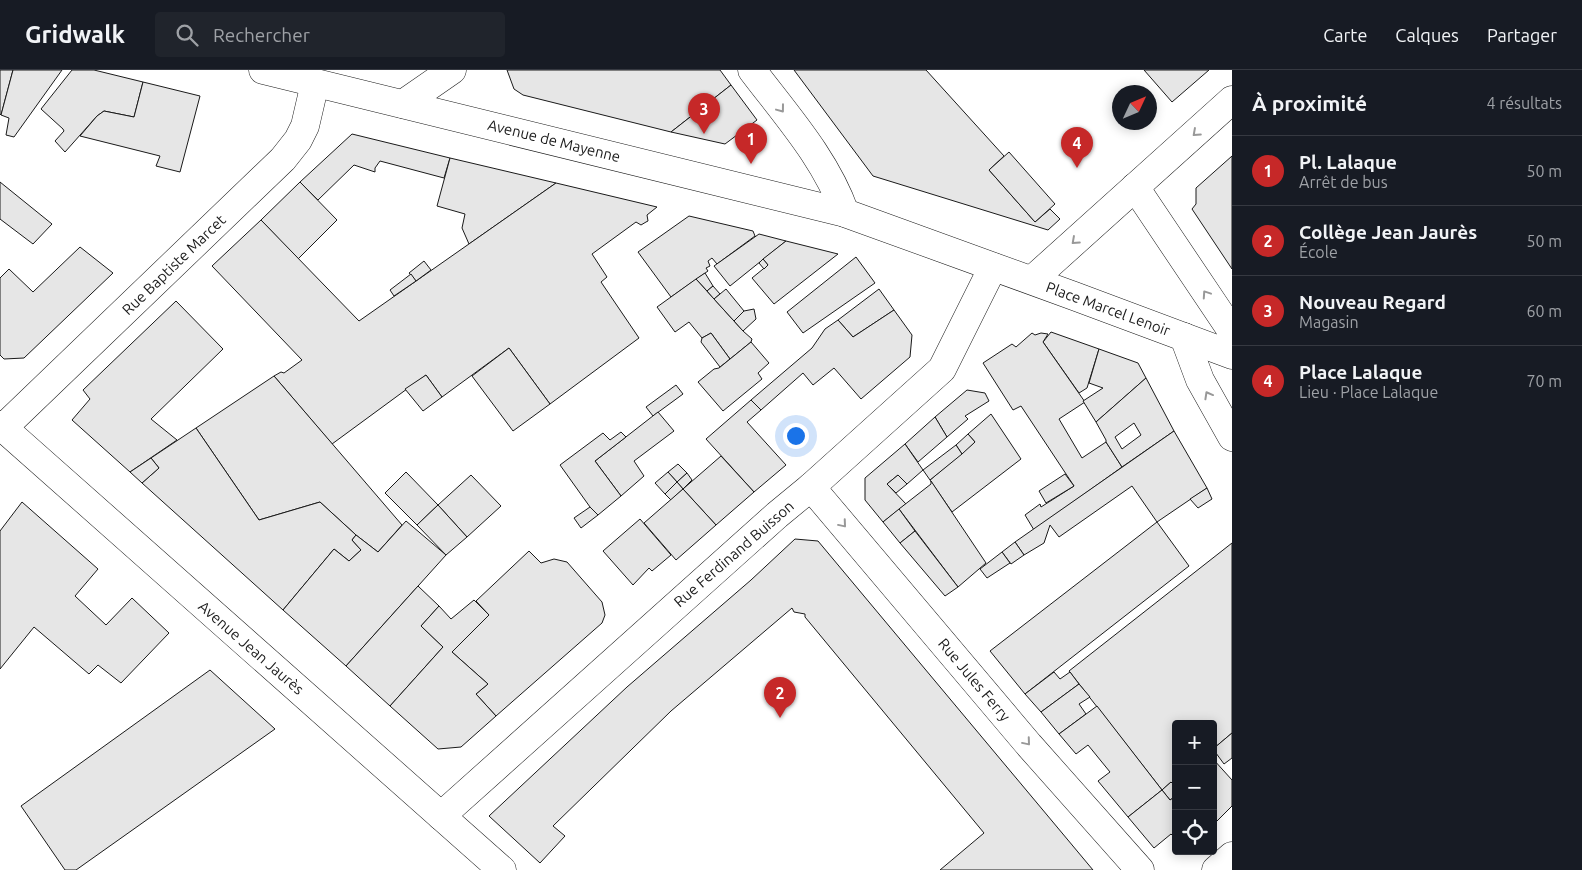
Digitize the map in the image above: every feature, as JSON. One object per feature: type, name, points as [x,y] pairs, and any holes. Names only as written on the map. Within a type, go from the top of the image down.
[{"type":"street","name":"Avenue de Mayenne","points":[[263,70],[845,213],[992,267]]},
{"type":"street","points":[[403,104],[452,70]]},
{"type":"street","points":[[752,70],[812,150],[837,191],[845,213]]},
{"type":"street","name":"Rue Baptiste Marcet","points":[[2,427],[283,160],[298,140],[305,126],[315,83]]},
{"type":"street","points":[[1032,280],[1232,100]]},
{"type":"street","points":[[1135,186],[1229,327],[1232,335]]},
{"type":"street","name":"Place Marcel Lenoir","points":[[992,267],[1032,280],[1232,355]]},
{"type":"street","name":"Rue Ferdinand Buisson","points":[[441,816],[942,369],[992,267]]},
{"type":"street","name":"Place Marcel Lenoir","points":[[1184,337],[1200,380],[1232,438]]},
{"type":"street","name":"Avenue Jean Jaurès","points":[[2,427],[502,870]]},
{"type":"street","name":"Rue Jules Ferry","points":[[811,487],[1029,745],[1140,870]]},
{"type":"street","points":[[1216,870],[1232,856]]},
{"type":"building","points":[[0,70],[13,70],[1,115],[0,114]]},
{"type":"building","points":[[13,70],[62,70],[14,137],[6,135],[9,118],[1,115]]},
{"type":"building","points":[[72,70],[94,70],[143,82],[134,117],[104,111],[97,116],[65,152],[55,141],[64,131],[63,129],[41,109]]},
{"type":"building","points":[[507,70],[720,70],[731,85],[671,132],[523,95],[514,89]]},
{"type":"building","points":[[794,70],[926,70],[1004,156],[989,170],[1035,222],[1050,209],[1060,219],[1048,230],[873,176]]},
{"type":"building","points":[[1144,70],[1209,70],[1172,102]]},
{"type":"building","points":[[143,82],[200,96],[180,172],[156,166],[160,156],[80,136],[97,116],[104,111],[134,117]]},
{"type":"building","points":[[731,85],[757,120],[725,144],[671,132]]},
{"type":"building","points":[[352,134],[450,158],[444,178],[380,161],[375,168],[375,172],[354,165],[318,200],[300,182]]},
{"type":"building","points":[[1009,152],[1055,204],[1035,222],[989,170]]},
{"type":"building","points":[[1232,156],[1232,269],[1192,209],[1196,204],[1196,188]]},
{"type":"building","points":[[450,158],[556,183],[469,244],[462,228],[465,214],[437,206]]},
{"type":"building","points":[[0,182],[52,224],[33,244],[0,219]]},
{"type":"building","points":[[300,182],[337,220],[298,259],[261,220]]},
{"type":"building","points":[[556,183],[657,207],[647,215],[648,221],[641,225],[636,222],[592,254],[607,277],[601,282],[639,338],[550,404],[509,348],[442,397],[426,375],[332,444],[274,376],[281,372],[284,373],[302,360],[212,266],[261,220],[359,321]]},
{"type":"building","points":[[689,216],[753,231],[755,236],[717,264],[712,258],[708,261],[710,266],[706,268],[708,271],[671,297],[638,252]]},
{"type":"building","points":[[759,234],[786,241],[730,286],[714,266]]},
{"type":"building","points":[[786,241],[838,254],[774,304],[752,278],[768,265],[763,259]]},
{"type":"building","points":[[80,247],[113,273],[24,358],[4,359],[0,355],[0,278],[9,269],[33,292]]},
{"type":"building","points":[[856,257],[875,283],[803,333],[787,312]]},
{"type":"building","points":[[763,259],[768,265],[764,269],[759,263]]},
{"type":"building","points":[[424,261],[431,270],[416,281],[409,273]]},
{"type":"building","points":[[705,273],[713,286],[707,291],[696,279]]},
{"type":"building","points":[[411,274],[416,281],[394,296],[390,290]]},
{"type":"building","points":[[696,279],[752,339],[751,342],[730,359],[711,333],[702,338],[689,322],[675,332],[657,307]]},
{"type":"building","points":[[713,286],[720,294],[714,299],[707,291]]},
{"type":"building","points":[[726,289],[744,311],[734,321],[714,299]]},
{"type":"building","points":[[879,289],[894,310],[853,337],[838,320]]},
{"type":"building","points":[[176,301],[223,349],[151,419],[177,440],[130,472],[72,420],[90,399],[83,390]]},
{"type":"building","points":[[754,309],[756,319],[743,331],[734,321],[744,311]]},
{"type":"building","points":[[894,310],[912,335],[910,357],[861,399],[834,368],[813,385],[803,373],[761,410],[751,400],[812,348],[825,329],[838,320],[853,337]]},
{"type":"building","points":[[1051,332],[1099,349],[1087,388],[1079,393],[1043,342]]},
{"type":"building","points":[[711,333],[730,359],[720,367],[701,342],[702,338]]},
{"type":"building","points":[[1032,333],[1035,335],[1041,333],[1048,334],[1043,342],[1085,402],[1059,419],[1082,458],[1106,442],[1122,467],[1034,530],[1025,515],[1040,504],[1041,507],[1074,486],[1021,406],[1013,410],[983,363],[1012,344],[1016,347]]},
{"type":"building","points":[[751,342],[769,363],[758,373],[762,379],[723,411],[698,382]]},
{"type":"building","points":[[509,348],[550,404],[513,431],[472,376]]},
{"type":"building","points":[[1099,349],[1138,363],[1146,378],[1096,422],[1083,401],[1103,388],[1089,383]]},
{"type":"building","points":[[426,375],[442,397],[423,411],[405,389]]},
{"type":"building","points":[[274,376],[402,525],[378,552],[320,502],[259,520],[196,428]]},
{"type":"building","points":[[1146,378],[1174,431],[1122,467],[1096,422]],"holes":[[[1134,423],[1141,435],[1122,449],[1115,437]]]},
{"type":"building","points":[[676,385],[683,394],[653,416],[646,407]]},
{"type":"building","points":[[967,390],[985,393],[989,401],[965,416],[968,419],[947,437],[935,417]]},
{"type":"building","points":[[751,400],[761,410],[747,422],[786,465],[754,492],[706,439]]},
{"type":"building","points":[[658,412],[674,431],[634,461],[644,476],[621,496],[595,461]]},
{"type":"building","points":[[991,414],[1021,459],[952,512],[930,480],[975,442],[968,434]]},
{"type":"building","points":[[935,417],[947,437],[918,462],[905,444]]},
{"type":"building","points":[[196,428],[259,520],[320,502],[356,535],[352,540],[361,550],[349,561],[334,549],[283,610],[142,483],[159,468],[151,458]]},
{"type":"building","points":[[1174,431],[1207,488],[1157,522],[1132,486],[1059,537],[1050,525],[1044,543],[1024,555],[1015,542]]},
{"type":"building","points":[[621,432],[626,437],[595,461],[621,496],[598,515],[590,507],[560,465],[603,433],[610,440]]},
{"type":"building","points":[[968,434],[975,442],[962,454],[956,445]]},
{"type":"building","points":[[905,444],[923,470],[907,484],[898,475],[887,484],[906,504],[883,522],[865,500],[865,478]]},
{"type":"building","points":[[956,445],[962,454],[930,480],[923,470]]},
{"type":"building","points":[[721,456],[754,492],[716,525],[683,489]]},
{"type":"building","points":[[151,458],[159,468],[142,483],[130,472]]},
{"type":"building","points":[[678,464],[687,473],[677,482],[668,472]]},
{"type":"building","points":[[406,472],[438,505],[417,525],[385,493]]},
{"type":"building","points":[[668,472],[677,482],[665,494],[655,483]]},
{"type":"building","points":[[687,473],[692,480],[683,489],[677,482]]},
{"type":"building","points":[[1065,474],[1074,486],[1046,503],[1039,491]]},
{"type":"building","points":[[471,475],[501,506],[467,537],[438,505]]},
{"type":"building","points":[[898,475],[907,484],[896,493],[887,484]]},
{"type":"building","points":[[931,481],[986,563],[958,587],[899,509],[931,484]]},
{"type":"building","points":[[677,482],[683,489],[671,500],[665,494]]},
{"type":"building","points":[[1207,488],[1212,499],[1198,508],[1190,499]]},
{"type":"building","points":[[683,489],[716,525],[676,560],[644,523]]},
{"type":"building","points":[[22,502],[98,569],[75,596],[106,625],[132,598],[169,633],[121,683],[98,665],[89,674],[34,627],[0,669],[0,531]]},
{"type":"building","points":[[438,505],[467,537],[446,555],[417,525]]},
{"type":"building","points":[[590,507],[598,515],[581,528],[574,518]]},
{"type":"building","points":[[899,509],[915,531],[900,543],[883,522]]},
{"type":"building","points":[[640,519],[671,555],[652,571],[649,568],[633,585],[603,551]]},
{"type":"building","points":[[406,521],[446,555],[346,666],[283,610],[334,549],[349,561],[361,550],[352,540],[356,535],[378,552]]},
{"type":"building","points":[[1157,522],[1189,566],[1025,694],[990,651]]},
{"type":"building","points":[[915,531],[958,587],[945,596],[900,543]]},
{"type":"building","points":[[795,539],[818,541],[1093,870],[940,870],[984,833],[805,617],[805,614],[794,612],[792,608],[671,711],[553,826],[565,836],[540,863],[489,816],[627,687],[751,580]]},
{"type":"building","points":[[1015,542],[1024,555],[1011,564],[1002,552]]},
{"type":"building","points":[[1232,543],[1232,733],[1217,746],[1217,720],[1172,720],[1172,783],[1162,790],[1069,671]]},
{"type":"building","points":[[529,551],[541,563],[554,559],[567,562],[602,602],[605,615],[602,623],[496,716],[476,694],[488,684],[452,652],[489,615],[476,601]]},
{"type":"building","points":[[1002,552],[1010,563],[987,578],[980,569]]},
{"type":"building","points":[[418,586],[439,606],[421,626],[443,647],[390,706],[346,666]]},
{"type":"building","points":[[474,600],[489,615],[452,652],[488,684],[476,694],[496,716],[461,747],[438,749],[390,706],[443,647],[421,626],[439,606],[451,619]]},
{"type":"building","points":[[210,670],[275,729],[76,870],[65,870],[21,806]]},
{"type":"building","points":[[1054,672],[1060,679],[1070,672],[1079,684],[1041,712],[1025,694]]},
{"type":"building","points":[[1079,684],[1090,697],[1079,704],[1086,714],[1059,734],[1041,712]]},
{"type":"building","points":[[1097,706],[1162,790],[1128,817],[1098,781],[1110,772],[1088,745],[1076,754],[1059,734]]},
{"type":"building","points":[[1232,733],[1232,758],[1224,764],[1217,754],[1217,746]]},
{"type":"building","points":[[1217,763],[1232,780],[1232,806],[1217,821]]},
{"type":"building","points":[[1171,782],[1172,799],[1170,800],[1162,790]]},
{"type":"building","points":[[1162,790],[1170,800],[1172,799],[1172,835],[1154,848],[1128,817]]},
{"type":"place","name":"Nouveau Regard","points":[[704,134]]},
{"type":"place","name":"Pl. Lalaque","points":[[751,164]]},
{"type":"place","name":"Place Lalaque","points":[[1077,168]]},
{"type":"place","name":"Collège Jean Jaurès","points":[[780,718]]}]
